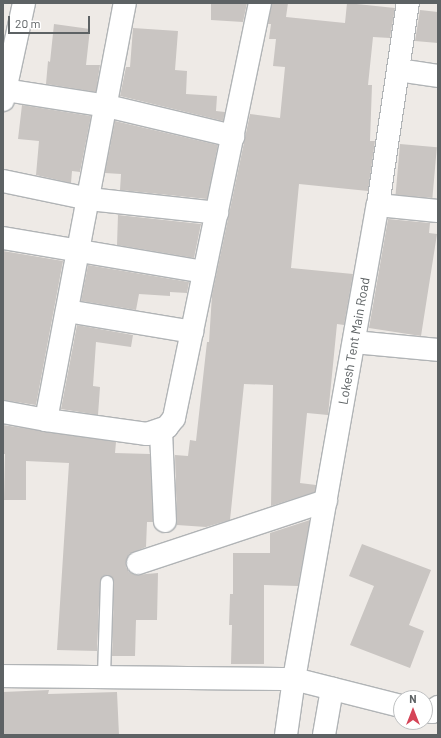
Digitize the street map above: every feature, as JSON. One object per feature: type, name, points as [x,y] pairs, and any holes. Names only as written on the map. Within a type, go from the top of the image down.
[{"type":"street","points":[[24,3],[9,45],[4,95],[107,106],[233,136]]},
{"type":"street","points":[[46,420],[107,106],[125,3]]},
{"type":"street","points":[[3,412],[46,420],[147,434],[161,431],[167,427],[174,418],[260,3]]},
{"type":"street","name":"Lokesh Tent Main Road","points":[[286,735],[294,679],[378,205],[408,3]]},
{"type":"street","points":[[398,70],[438,76]]},
{"type":"street","points":[[3,181],[89,199],[217,213]]},
{"type":"street","points":[[378,205],[438,211]]},
{"type":"street","points":[[3,238],[204,272]]},
{"type":"street","points":[[67,311],[192,332]]},
{"type":"street","points":[[354,342],[438,350]]},
{"type":"street","points":[[161,431],[165,521]]},
{"type":"street","points":[[138,563],[326,500]]},
{"type":"street","points":[[3,676],[294,679],[393,704]]},
{"type":"street","points":[[324,735],[332,689]]},
{"type":"lane","points":[[104,676],[107,582]]},
{"type":"building","points":[[211,3],[247,3],[243,22],[211,20]]},
{"type":"building","points":[[272,3],[288,3],[286,17],[345,23],[347,3],[395,8],[390,38],[373,37],[368,85],[372,85],[370,141],[375,141],[368,191],[299,184],[291,268],[353,274],[344,325],[337,324],[328,415],[307,413],[300,483],[316,485],[315,492],[271,506],[273,385],[244,384],[230,520],[206,527],[177,525],[175,455],[188,456],[190,440],[196,441],[207,342],[209,342],[212,295],[250,114],[280,118],[285,67],[273,66],[276,39],[269,39],[271,24],[268,24]]},
{"type":"building","points":[[420,10],[438,12],[438,43],[415,41]]},
{"type":"building","points":[[54,24],[90,29],[86,65],[100,65],[96,92],[46,84]]},
{"type":"building","points":[[133,28],[178,31],[175,70],[187,71],[186,94],[217,96],[216,111],[225,112],[223,121],[120,96],[126,67],[130,67]]},
{"type":"building","points":[[22,105],[91,116],[80,172],[72,171],[71,183],[36,175],[39,141],[18,139]]},
{"type":"building","points":[[115,121],[218,145],[207,199],[120,190],[121,174],[105,173]]},
{"type":"building","points":[[400,144],[437,147],[432,198],[396,195]]},
{"type":"building","points":[[118,215],[201,224],[194,258],[117,245]]},
{"type":"building","points":[[388,219],[430,223],[429,233],[437,234],[421,336],[369,328]]},
{"type":"building","points":[[3,251],[63,261],[36,405],[3,400]]},
{"type":"building","points":[[88,265],[189,282],[187,293],[170,292],[170,296],[139,294],[136,310],[81,301]]},
{"type":"building","points":[[77,325],[133,335],[131,347],[96,342],[93,386],[100,387],[98,415],[61,409]]},
{"type":"building","points":[[3,425],[116,442],[115,453],[150,454],[153,522],[147,522],[146,547],[129,554],[126,561],[126,567],[129,572],[135,575],[158,573],[157,620],[136,620],[135,656],[112,656],[114,582],[113,578],[108,575],[103,576],[100,582],[97,651],[57,650],[69,463],[26,461],[26,500],[4,500],[5,454],[3,454]]},
{"type":"building","points":[[310,520],[298,586],[264,585],[264,664],[231,664],[232,625],[229,625],[230,594],[233,594],[233,553],[270,553],[270,533]]},
{"type":"building","points":[[362,544],[431,570],[409,625],[424,631],[410,668],[350,645],[374,586],[349,576]]},
{"type":"building","points":[[49,690],[48,694],[117,692],[119,735],[3,735],[3,692]]}]
